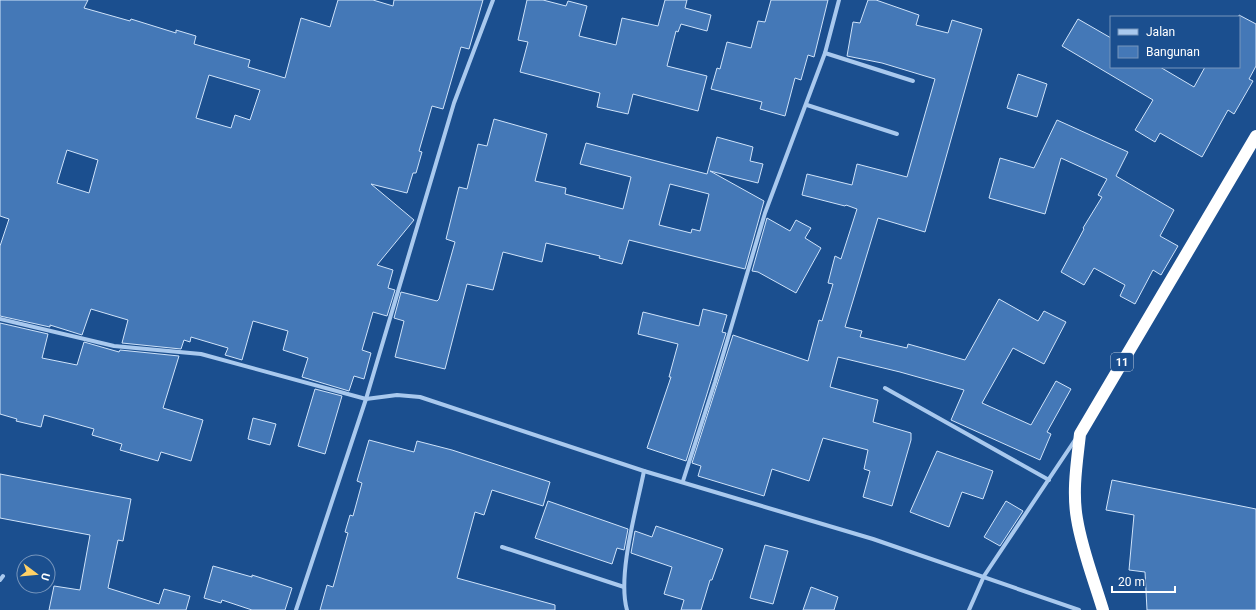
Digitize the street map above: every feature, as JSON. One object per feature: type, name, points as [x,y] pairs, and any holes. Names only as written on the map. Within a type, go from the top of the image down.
[{"type":"highway","name":"11","points":[[1103,610],[1084,550],[1077,518],[1075,485],[1080,434],[1256,136]]},
{"type":"street","points":[[296,610],[366,399],[454,103],[493,0]]},
{"type":"street","points":[[683,481],[715,382],[765,213],[825,54],[839,0]]},
{"type":"street","points":[[825,54],[913,81]]},
{"type":"street","points":[[807,105],[897,134]]},
{"type":"street","points":[[0,319],[114,346],[201,354],[366,399],[397,396],[420,397],[644,471],[683,481],[874,539],[1079,610]]},
{"type":"street","points":[[885,388],[1049,480]]},
{"type":"street","points":[[969,610],[984,576],[1080,434]]},
{"type":"street","points":[[627,610],[624,587],[626,561],[644,471]]},
{"type":"street","points":[[502,547],[624,587]]},
{"type":"building","points":[[0,0],[88,0],[84,8],[130,21],[131,19],[176,33],[176,30],[196,36],[194,44],[250,60],[248,67],[285,78],[301,18],[330,27],[338,0],[373,0],[393,6],[394,0],[483,0],[469,49],[461,47],[443,109],[432,106],[419,151],[422,152],[416,173],[413,173],[407,193],[371,184],[414,220],[377,265],[393,270],[388,288],[395,290],[387,316],[373,312],[362,350],[371,353],[364,379],[354,376],[349,391],[302,377],[308,358],[283,350],[288,331],[253,321],[242,360],[225,355],[228,348],[191,337],[190,342],[184,340],[181,349],[122,343],[128,320],[91,309],[82,335],[50,325],[50,327],[0,316],[0,246],[9,219],[0,216]],"holes":[[[209,75],[260,90],[250,120],[235,115],[231,128],[196,118]],[[67,150],[98,160],[89,193],[57,183]]]},
{"type":"building","points":[[527,0],[543,0],[566,6],[568,1],[587,6],[579,36],[616,45],[622,18],[658,26],[665,0],[687,0],[685,8],[711,15],[707,31],[681,24],[678,32],[676,31],[667,66],[707,76],[698,111],[633,94],[628,114],[597,107],[600,93],[520,72],[528,42],[518,40]]},
{"type":"building","points":[[771,0],[828,0],[814,57],[808,55],[801,80],[795,78],[785,116],[760,109],[762,102],[711,89],[717,68],[720,69],[727,42],[751,48],[758,21],[765,22]]},
{"type":"building","points":[[868,0],[876,0],[919,15],[916,25],[948,33],[952,20],[982,29],[925,232],[878,218],[845,327],[862,331],[860,337],[907,348],[908,344],[965,360],[999,299],[1038,321],[1044,311],[1066,322],[1044,364],[1013,348],[982,403],[1031,425],[1056,381],[1071,389],[1047,432],[1051,434],[1040,460],[951,420],[964,390],[838,357],[830,387],[878,400],[873,422],[911,433],[911,440],[892,506],[863,497],[870,471],[864,469],[868,450],[823,438],[809,481],[772,469],[764,496],[698,476],[701,466],[692,463],[733,335],[808,361],[819,320],[822,321],[833,284],[828,283],[835,256],[841,259],[857,209],[802,195],[807,174],[852,185],[857,164],[907,177],[935,79],[882,63],[847,56],[853,22],[860,23]]},
{"type":"building","points":[[1239,16],[1256,24],[1256,66],[1249,79],[1253,81],[1234,114],[1228,110],[1202,157],[1160,133],[1155,142],[1135,130],[1153,100],[1062,46],[1078,19],[1110,37],[1110,68],[1162,68],[1194,87],[1204,68],[1240,68]]},
{"type":"building","points":[[1018,74],[1047,84],[1037,117],[1007,108]]},
{"type":"building","points":[[494,119],[547,134],[535,181],[566,188],[565,194],[623,209],[631,177],[580,164],[586,143],[707,174],[717,137],[753,147],[750,161],[763,164],[758,183],[710,171],[764,201],[745,269],[629,240],[622,264],[599,258],[600,256],[546,243],[542,262],[503,252],[493,290],[467,284],[445,369],[395,357],[404,321],[394,318],[401,292],[437,301],[439,299],[455,242],[446,239],[459,187],[467,189],[478,144],[487,146]],"holes":[[[670,184],[709,194],[700,231],[692,229],[691,233],[659,225]]]},
{"type":"building","points":[[1057,120],[1128,152],[1116,176],[1174,210],[1160,236],[1178,246],[1161,275],[1153,270],[1135,304],[1120,296],[1125,285],[1094,268],[1084,285],[1061,272],[1084,229],[1083,228],[1102,197],[1098,195],[1107,179],[1061,158],[1045,214],[989,198],[1000,158],[1034,168]]},
{"type":"building","points":[[767,218],[790,231],[796,220],[811,228],[805,238],[821,248],[796,293],[758,272],[752,271]]},
{"type":"building","points":[[703,309],[727,315],[722,332],[726,333],[686,461],[647,448],[671,377],[669,377],[678,344],[638,334],[643,312],[699,326]]},
{"type":"building","points":[[0,323],[48,334],[42,358],[77,365],[84,342],[119,352],[120,350],[179,356],[163,408],[203,420],[191,461],[161,452],[158,461],[120,450],[122,444],[92,435],[94,429],[44,415],[41,427],[16,421],[17,419],[0,414]]},
{"type":"building","points":[[315,389],[342,396],[325,454],[298,446]]},
{"type":"building","points":[[253,418],[276,424],[270,445],[248,439]]},
{"type":"building","points":[[369,440],[414,452],[417,441],[452,450],[550,482],[543,506],[492,490],[484,515],[475,512],[457,578],[555,605],[555,610],[320,610],[327,585],[333,587],[348,533],[345,532],[350,515],[353,516],[362,483],[357,481]]},
{"type":"building","points":[[937,451],[993,471],[983,499],[962,492],[949,527],[910,512]]},
{"type":"building","points":[[0,474],[131,499],[123,541],[118,540],[108,588],[159,604],[164,589],[190,596],[186,610],[49,610],[52,594],[56,594],[56,586],[80,590],[90,535],[0,518]]},
{"type":"building","points":[[1112,480],[1256,509],[1256,610],[1147,610],[1145,572],[1129,570],[1134,515],[1106,510]]},
{"type":"building","points":[[548,501],[628,529],[624,550],[617,548],[612,564],[535,538]]},
{"type":"building","points":[[1006,501],[1023,511],[1000,546],[984,537]]},
{"type":"building","points":[[656,526],[723,549],[712,580],[710,580],[701,610],[681,610],[684,600],[664,594],[672,567],[631,553],[635,531],[652,537]]},
{"type":"building","points":[[765,545],[788,551],[773,604],[750,598]]},
{"type":"building","points":[[213,566],[252,577],[252,575],[292,588],[285,610],[252,610],[222,600],[221,603],[204,598]]},
{"type":"building","points":[[811,587],[838,597],[834,610],[803,610]]}]
